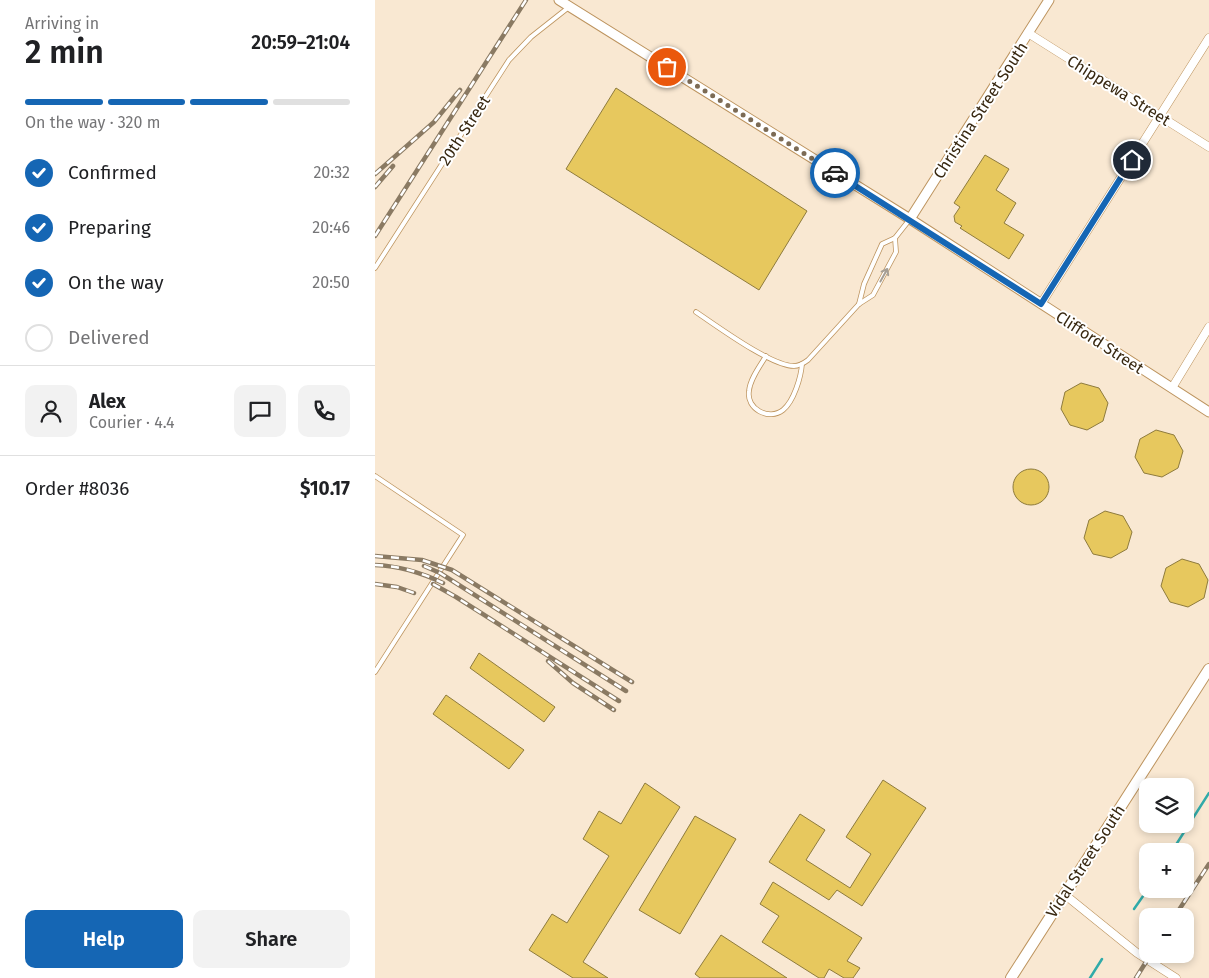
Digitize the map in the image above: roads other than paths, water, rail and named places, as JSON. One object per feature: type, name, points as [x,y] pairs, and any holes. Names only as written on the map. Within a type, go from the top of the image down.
[{"type":"main road","name":"Vidal Street South","points":[[1011,978],[1209,670]]},
{"type":"street","name":"Clifford Street","points":[[559,0],[910,219],[1209,412]]},
{"type":"street","name":"Christina Street South","points":[[910,219],[1049,0]]},
{"type":"street","name":"Chippewa Street","points":[[1028,33],[1209,147]]},
{"type":"street","points":[[1041,304],[1209,38]]},
{"type":"street","points":[[1171,388],[1209,327]]},
{"type":"street","points":[[1064,894],[1137,953],[1176,978]]},
{"type":"lane","name":"20th Street","points":[[375,268],[509,60],[531,37],[570,6]]},
{"type":"lane","points":[[859,304],[864,284],[882,244],[895,238],[910,219]]},
{"type":"lane","points":[[696,312],[766,356],[789,365],[796,366],[802,364],[839,328],[859,304],[873,295],[896,252],[895,238]]},
{"type":"lane","points":[[766,356],[748,392],[753,406],[758,411],[767,414],[776,414],[784,409],[789,402],[801,378],[802,364]]},
{"type":"lane","points":[[375,476],[463,536],[375,672]]},
{"type":"waterway","points":[[1177,843],[1209,793]]},
{"type":"waterway","points":[[1134,909],[1142,898]]},
{"type":"waterway","points":[[1090,978],[1102,959]]},
{"type":"railway","points":[[375,236],[526,0]]},
{"type":"railway","points":[[375,174],[434,122],[460,90]]},
{"type":"railway","points":[[375,187],[393,166]]},
{"type":"railway","points":[[375,556],[422,560],[452,570],[632,682]]},
{"type":"railway","points":[[375,565],[410,570],[443,583]]},
{"type":"railway","points":[[424,566],[440,573],[626,691]]},
{"type":"railway","points":[[375,584],[397,587],[414,593]]},
{"type":"railway","points":[[433,584],[619,701]]},
{"type":"railway","points":[[548,661],[573,683],[614,710]]},
{"type":"railway","points":[[1180,908],[1209,864]]},
{"type":"railway","points":[[1136,978],[1145,963]]}]
